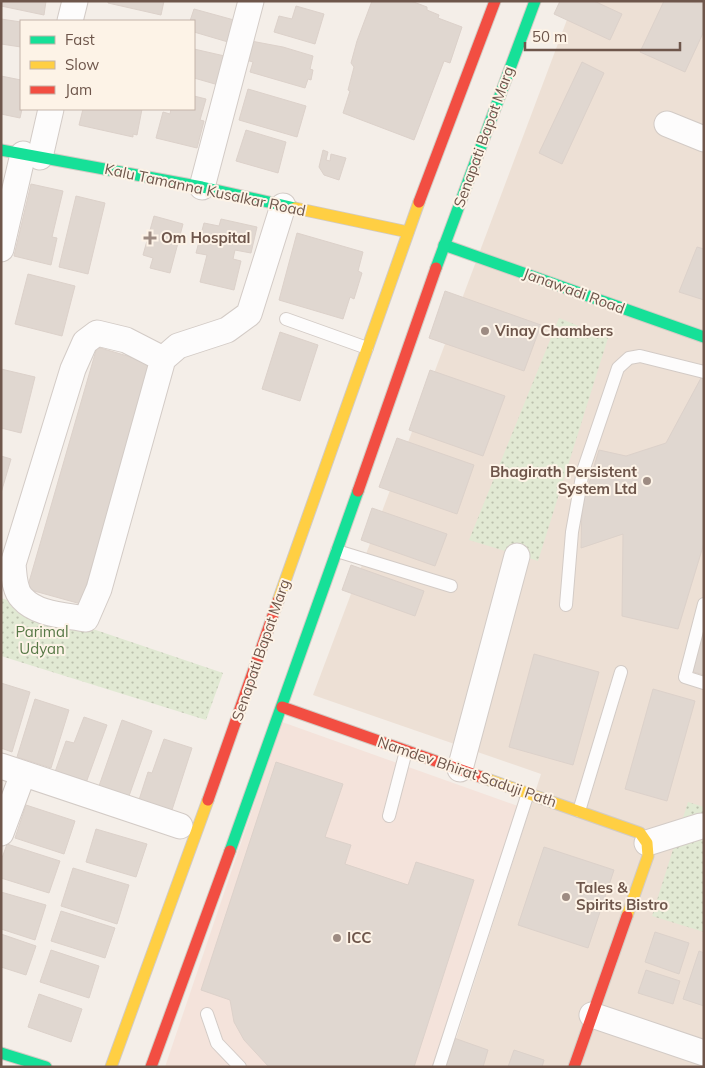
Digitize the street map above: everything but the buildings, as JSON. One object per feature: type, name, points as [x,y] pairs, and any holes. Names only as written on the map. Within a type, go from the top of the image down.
[{"type":"main road","name":"Senapati Bapat Marg","points":[[111,1067],[197,831],[367,348],[412,234],[495,1]]},
{"type":"main road","name":"Senapati Bapat Marg","points":[[151,1067],[282,707],[444,245],[535,1]]},
{"type":"main road","name":"Kalu Tamanna Kusalkar Road","points":[[21,154],[202,187],[412,234]]},
{"type":"main road","points":[[431,240],[444,245]]},
{"type":"main road","name":"Janawadi Road","points":[[444,245],[704,338]]},
{"type":"main road","name":"Namdev Bhirat Saduji Path","points":[[282,707],[640,832],[647,843]]},
{"type":"main road","points":[[574,1067],[648,856],[647,843]]},
{"type":"main road","points":[[1,1053],[46,1067]]},
{"type":"street","points":[[70,20],[75,1]]},
{"type":"street","points":[[202,187],[251,1]]},
{"type":"street","points":[[1,249],[21,154],[50,110]]},
{"type":"street","points":[[667,124],[704,138]]},
{"type":"street","points":[[163,360],[126,340],[97,333],[85,342],[73,369],[13,564],[14,580],[21,598],[41,611],[86,619],[99,589],[163,360],[178,346],[227,330],[249,314],[283,206]]},
{"type":"street","points":[[460,770],[517,556]]},
{"type":"street","points":[[1,833],[12,770],[180,826]]},
{"type":"street","points":[[647,843],[703,823]]},
{"type":"street","points":[[592,1015],[704,1053]]},
{"type":"lane","points":[[286,319],[367,348]]},
{"type":"lane","points":[[566,605],[572,532],[584,470],[618,368],[629,358],[640,356],[704,372]]},
{"type":"lane","points":[[337,551],[451,586]]},
{"type":"lane","points":[[704,604],[685,677],[704,683]]},
{"type":"lane","points":[[578,811],[621,672]]},
{"type":"lane","points":[[389,816],[406,751]]},
{"type":"lane","points":[[439,1067],[528,793]]},
{"type":"lane","points":[[207,1014],[217,1043],[240,1067]]},
{"type":"shaded area","points":[[574,1],[704,1],[704,1067],[447,1067],[541,774],[313,695]]},
{"type":"shaded area","name":"ICC","points":[[282,722],[518,806],[432,1067],[165,1067]]},
{"type":"green space","points":[[559,318],[608,338],[538,561],[469,540]]},
{"type":"green space","name":"Parimal Udyan","points":[[1,598],[223,673],[206,720],[1,656]]},
{"type":"green space","points":[[688,802],[704,807],[704,932],[652,916]]},
{"type":"traffic: fast","points":[[436,268],[535,1]]},
{"type":"traffic: fast","points":[[1,150],[202,187],[295,208]]},
{"type":"traffic: fast","points":[[444,245],[704,337]]},
{"type":"traffic: fast","points":[[230,851],[358,491]]},
{"type":"traffic: fast","points":[[1,1053],[46,1067]]},
{"type":"traffic: slow","points":[[278,601],[419,202]]},
{"type":"traffic: slow","points":[[295,208],[408,232]]},
{"type":"traffic: slow","points":[[481,777],[640,833],[647,843],[648,856],[627,916]]},
{"type":"traffic: slow","points":[[111,1067],[208,800]]},
{"type":"traffic: jam","points":[[419,202],[495,1]]},
{"type":"traffic: jam","points":[[358,491],[436,268]]},
{"type":"traffic: jam","points":[[208,800],[278,601]]},
{"type":"traffic: jam","points":[[282,707],[481,777]]},
{"type":"traffic: jam","points":[[151,1067],[230,851]]},
{"type":"traffic: jam","points":[[574,1067],[627,916]]},
{"type":"place","name":"Om Hospital","points":[[150,238]]},
{"type":"place","name":"Vinay Chambers","points":[[485,331]]},
{"type":"place","name":"Bhagirath Persistent System Ltd","points":[[647,481]]},
{"type":"place","name":"Tales & Spirits Bistro","points":[[566,897]]},
{"type":"place","name":"ICC","points":[[337,938]]}]
